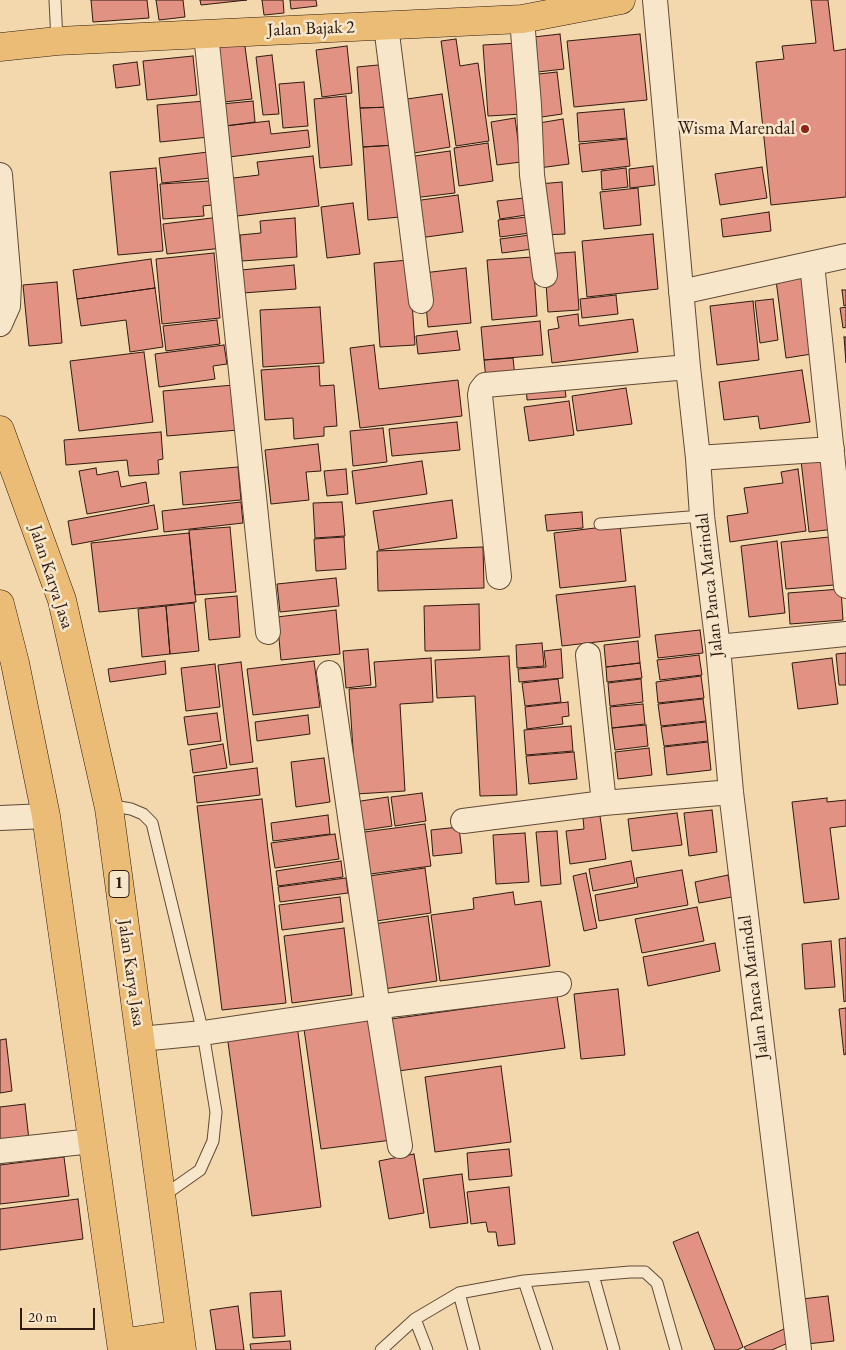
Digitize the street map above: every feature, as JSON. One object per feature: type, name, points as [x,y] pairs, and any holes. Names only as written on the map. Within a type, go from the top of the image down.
[{"type":"main road","name":"Jalan Bajak 2","points":[[0,47],[206,34],[522,19],[621,0]]},
{"type":"main road","name":"Jalan Karya Jasa","points":[[0,430],[62,600],[109,808],[181,1342]]},
{"type":"main road","points":[[0,604],[15,662],[46,816],[121,1347],[181,1342]]},
{"type":"street","name":"Jalan Panca Marindal","points":[[655,0],[702,516],[718,648],[731,792],[800,1350]]},
{"type":"street","points":[[522,19],[529,105],[532,176],[545,275]]},
{"type":"street","points":[[386,26],[422,301]]},
{"type":"street","points":[[206,34],[268,632]]},
{"type":"street","points":[[0,174],[10,283],[8,306],[0,324]]},
{"type":"street","points":[[681,292],[846,256]]},
{"type":"street","points":[[812,264],[846,586]]},
{"type":"street","points":[[499,577],[480,395],[485,385],[688,367]]},
{"type":"street","points":[[698,458],[832,449]]},
{"type":"street","points":[[718,648],[846,634]]},
{"type":"street","points":[[588,655],[604,803]]},
{"type":"street","points":[[329,673],[400,1146]]},
{"type":"street","points":[[463,821],[604,803],[731,792]]},
{"type":"street","points":[[0,818],[46,816]]},
{"type":"street","points":[[140,1038],[203,1033],[398,1004],[559,984]]},
{"type":"street","points":[[0,1151],[92,1141]]},
{"type":"lane","points":[[55,0],[57,42]]},
{"type":"lane","points":[[600,524],[702,516]]},
{"type":"lane","points":[[109,808],[119,806],[131,809],[143,814],[152,823],[203,1033],[216,1112],[213,1141],[200,1170],[161,1198]]},
{"type":"lane","points":[[381,1350],[415,1320],[459,1293],[524,1281],[645,1272],[657,1283],[676,1350]]},
{"type":"lane","points":[[593,1275],[614,1350]]},
{"type":"lane","points":[[524,1281],[547,1350]]},
{"type":"lane","points":[[459,1293],[474,1350]]},
{"type":"lane","points":[[415,1320],[428,1350]]},
{"type":"building","points":[[91,0],[147,0],[149,18],[93,22]]},
{"type":"building","points":[[156,0],[183,0],[185,17],[159,20]]},
{"type":"building","points":[[200,0],[247,0],[201,5]]},
{"type":"building","points":[[262,0],[283,0],[284,13],[264,15]]},
{"type":"building","points":[[290,0],[316,0],[317,6],[291,9]]},
{"type":"building","name":"Wisma Marendal","points":[[811,0],[828,0],[834,51],[846,49],[846,197],[771,205],[756,62],[784,59],[782,46],[816,43]]},
{"type":"building","points":[[243,32],[252,99],[224,102],[216,36]]},
{"type":"building","points":[[560,34],[564,69],[529,73],[525,38]]},
{"type":"building","points":[[640,34],[647,100],[574,107],[567,41]]},
{"type":"building","points":[[456,39],[460,66],[478,63],[489,141],[456,146],[441,41]]},
{"type":"building","points":[[518,43],[523,114],[488,116],[483,45]]},
{"type":"building","points":[[347,46],[352,93],[322,97],[316,50]]},
{"type":"building","points":[[272,55],[279,114],[263,115],[256,57]]},
{"type":"building","points":[[193,56],[197,95],[147,100],[143,61]]},
{"type":"building","points":[[137,62],[140,85],[116,88],[113,65]]},
{"type":"building","points":[[389,64],[392,107],[360,108],[357,67]]},
{"type":"building","points":[[557,72],[562,114],[535,118],[530,75]]},
{"type":"building","points":[[304,82],[308,126],[283,128],[279,84]]},
{"type":"building","points":[[442,94],[450,147],[408,154],[400,100]]},
{"type":"building","points":[[346,96],[352,165],[320,168],[314,99]]},
{"type":"building","points":[[205,101],[209,137],[160,142],[157,105]]},
{"type":"building","points":[[253,101],[255,122],[225,126],[222,104]]},
{"type":"building","points":[[392,107],[395,145],[363,147],[360,108]]},
{"type":"building","points":[[624,109],[627,138],[579,142],[577,113]]},
{"type":"building","points":[[515,118],[521,162],[497,165],[491,122]]},
{"type":"building","points":[[563,119],[569,164],[539,168],[533,124]]},
{"type":"building","points":[[269,121],[271,134],[308,130],[310,147],[229,157],[225,126]]},
{"type":"building","points":[[627,139],[630,166],[582,172],[579,144]]},
{"type":"building","points":[[488,143],[493,181],[459,186],[454,148]]},
{"type":"building","points":[[395,145],[400,217],[368,220],[363,147]]},
{"type":"building","points":[[450,151],[455,193],[413,198],[408,157]]},
{"type":"building","points":[[208,152],[211,178],[162,183],[159,158]]},
{"type":"building","points":[[313,156],[319,206],[229,217],[225,179],[259,175],[257,162]]},
{"type":"building","points":[[653,166],[655,185],[630,188],[629,169]]},
{"type":"building","points":[[762,167],[767,198],[720,205],[715,174]]},
{"type":"building","points":[[156,168],[163,251],[118,255],[110,172]]},
{"type":"building","points":[[626,168],[628,187],[602,190],[601,171]]},
{"type":"building","points":[[210,181],[212,205],[203,206],[204,216],[163,219],[160,184]]},
{"type":"building","points":[[562,182],[565,234],[543,235],[539,184]]},
{"type":"building","points":[[638,188],[641,225],[604,229],[600,192]]},
{"type":"building","points":[[458,195],[463,232],[419,238],[414,201]]},
{"type":"building","points":[[524,198],[526,215],[500,219],[497,201]]},
{"type":"building","points":[[353,203],[360,254],[327,258],[321,207]]},
{"type":"building","points":[[769,212],[771,231],[723,237],[721,219]]},
{"type":"building","points":[[220,217],[223,248],[167,254],[163,224]]},
{"type":"building","points":[[528,217],[530,233],[500,237],[498,220]]},
{"type":"building","points":[[295,218],[297,257],[242,261],[240,235],[261,233],[260,221]]},
{"type":"building","points":[[653,234],[658,289],[587,297],[582,241]]},
{"type":"building","points":[[530,235],[533,249],[502,253],[500,239]]},
{"type":"building","points":[[575,252],[579,310],[548,312],[544,254]]},
{"type":"building","points":[[214,253],[220,318],[162,324],[156,259]]},
{"type":"building","points":[[533,257],[537,316],[492,320],[487,260]]},
{"type":"building","points":[[151,259],[155,288],[77,299],[73,270]]},
{"type":"building","points":[[409,260],[415,345],[380,347],[374,263]]},
{"type":"building","points":[[294,265],[296,289],[243,293],[241,270]]},
{"type":"building","points":[[466,268],[471,323],[428,327],[423,273]]},
{"type":"building","points":[[802,276],[812,354],[786,358],[776,280]]},
{"type":"building","points":[[57,282],[62,343],[29,346],[23,285]]},
{"type":"building","points":[[155,288],[163,347],[130,352],[126,320],[81,326],[77,299]]},
{"type":"building","points":[[842,290],[846,290],[846,305],[844,306]]},
{"type":"building","points":[[616,295],[618,314],[582,318],[580,299]]},
{"type":"building","points":[[773,299],[778,340],[760,343],[755,301]]},
{"type":"building","points":[[753,301],[759,360],[717,365],[710,306]]},
{"type":"building","points":[[320,307],[324,363],[263,367],[260,310]]},
{"type":"building","points":[[846,307],[846,327],[843,328],[840,308]]},
{"type":"building","points":[[578,314],[579,326],[633,319],[638,352],[552,363],[548,330],[559,328],[557,317]]},
{"type":"building","points":[[217,320],[220,344],[166,351],[163,326]]},
{"type":"building","points":[[540,321],[543,355],[484,360],[481,327]]},
{"type":"building","points":[[457,331],[460,350],[418,354],[416,336]]},
{"type":"building","points":[[844,337],[846,337],[846,363]]},
{"type":"building","points":[[224,345],[227,364],[213,366],[215,379],[159,387],[155,354]]},
{"type":"building","points":[[374,345],[379,389],[458,380],[462,416],[360,428],[350,348]]},
{"type":"building","points":[[144,352],[153,422],[79,431],[70,361]]},
{"type":"building","points":[[513,358],[515,377],[486,379],[484,360]]},
{"type":"building","points":[[319,366],[320,386],[334,385],[337,426],[324,427],[324,436],[294,439],[293,418],[265,420],[261,370]]},
{"type":"building","points":[[802,370],[810,422],[760,429],[758,416],[724,420],[719,382]]},
{"type":"building","points":[[564,381],[566,397],[527,400],[526,384]]},
{"type":"building","points":[[234,385],[238,430],[167,436],[163,391]]},
{"type":"building","points":[[626,388],[632,424],[577,431],[572,396]]},
{"type":"building","points":[[569,401],[574,435],[529,441],[524,407]]},
{"type":"building","points":[[457,422],[460,450],[392,456],[389,429]]},
{"type":"building","points":[[383,428],[387,462],[353,466],[350,431]]},
{"type":"building","points":[[161,432],[163,459],[158,460],[159,474],[129,476],[127,460],[66,465],[64,440]]},
{"type":"building","points":[[318,444],[321,471],[306,472],[309,500],[271,504],[265,450]]},
{"type":"building","points":[[827,457],[835,529],[809,532],[801,460]]},
{"type":"building","points":[[422,461],[427,494],[356,504],[352,471]]},
{"type":"building","points":[[238,467],[241,500],[183,505],[180,472]]},
{"type":"building","points":[[96,468],[97,475],[118,471],[121,487],[146,482],[149,503],[87,514],[79,471]]},
{"type":"building","points":[[346,469],[348,494],[327,496],[324,471]]},
{"type":"building","points":[[798,469],[806,531],[730,542],[727,516],[748,513],[744,488],[783,483],[781,472]]},
{"type":"building","points":[[452,500],[457,538],[379,550],[373,511]]},
{"type":"building","points":[[241,502],[243,523],[164,532],[162,511]]},
{"type":"building","points":[[342,502],[345,536],[315,538],[313,503]]},
{"type":"building","points":[[154,505],[158,529],[72,545],[68,521]]},
{"type":"building","points":[[582,512],[583,528],[547,531],[545,515]]},
{"type":"building","points":[[620,525],[626,581],[560,588],[554,533]]},
{"type":"building","points":[[230,527],[236,592],[195,595],[189,530]]},
{"type":"building","points":[[189,533],[196,602],[99,612],[91,543]]},
{"type":"building","points":[[344,537],[346,569],[316,571],[314,539]]},
{"type":"building","points":[[829,537],[834,585],[786,589],[781,542]]},
{"type":"building","points":[[777,541],[785,613],[749,617],[741,546]]},
{"type":"building","points":[[483,547],[484,588],[378,591],[377,551]]},
{"type":"building","points":[[336,578],[339,606],[280,612],[277,584]]},
{"type":"building","points":[[635,586],[640,637],[562,646],[556,595]]},
{"type":"building","points":[[841,589],[843,620],[790,624],[788,593]]},
{"type":"building","points":[[237,596],[240,637],[209,640],[205,599]]},
{"type":"building","points":[[194,603],[199,651],[170,654],[166,606]]},
{"type":"building","points":[[479,604],[480,650],[425,651],[424,606]]},
{"type":"building","points":[[166,606],[170,654],[142,657],[138,609]]},
{"type":"building","points":[[336,610],[340,654],[281,660],[277,617]]},
{"type":"building","points":[[700,630],[703,653],[658,658],[655,635]]},
{"type":"building","points":[[638,641],[640,663],[606,667],[604,645]]},
{"type":"building","points":[[542,643],[544,666],[517,668],[516,645]]},
{"type":"building","points":[[368,649],[371,685],[346,688],[343,651]]},
{"type":"building","points":[[561,649],[563,678],[519,682],[518,669],[546,667],[544,651]]},
{"type":"building","points":[[846,653],[846,685],[839,685],[836,654]]},
{"type":"building","points":[[699,655],[702,675],[660,680],[657,660]]},
{"type":"building","points":[[509,656],[517,795],[480,796],[475,696],[437,698],[435,660]]},
{"type":"building","points":[[431,658],[433,702],[400,704],[405,791],[356,794],[349,689],[376,687],[374,662]]},
{"type":"building","points":[[832,658],[838,704],[798,709],[792,663]]},
{"type":"building","points":[[165,661],[166,674],[110,682],[108,669]]},
{"type":"building","points":[[314,661],[320,707],[253,715],[247,669]]},
{"type":"building","points":[[241,662],[253,762],[230,765],[218,665]]},
{"type":"building","points":[[640,663],[642,678],[607,682],[606,667]]},
{"type":"building","points":[[215,664],[220,707],[186,711],[181,668]]},
{"type":"building","points":[[701,676],[704,698],[658,703],[656,682]]},
{"type":"building","points":[[558,679],[561,702],[525,706],[522,683]]},
{"type":"building","points":[[641,679],[643,702],[610,706],[608,683]]},
{"type":"building","points":[[703,699],[706,721],[661,726],[658,704]]},
{"type":"building","points":[[568,702],[569,716],[562,717],[563,724],[527,729],[525,707]]},
{"type":"building","points":[[643,704],[645,724],[612,728],[610,707]]},
{"type":"building","points":[[217,713],[221,741],[188,745],[184,717]]},
{"type":"building","points":[[308,715],[310,734],[257,741],[255,722]]},
{"type":"building","points":[[706,722],[708,741],[664,746],[661,727]]},
{"type":"building","points":[[646,725],[648,746],[615,750],[612,728]]},
{"type":"building","points":[[571,726],[573,751],[526,755],[524,730]]},
{"type":"building","points":[[708,742],[711,770],[667,775],[664,747]]},
{"type":"building","points":[[223,744],[227,768],[193,773],[190,750]]},
{"type":"building","points":[[649,748],[652,775],[618,779],[615,752]]},
{"type":"building","points":[[574,752],[577,779],[529,784],[526,756]]},
{"type":"building","points":[[324,758],[330,802],[296,807],[291,762]]},
{"type":"building","points":[[257,768],[260,795],[197,803],[194,776]]},
{"type":"building","points":[[422,793],[426,821],[395,826],[391,797]]},
{"type":"building","points":[[388,797],[392,826],[358,831],[354,802]]},
{"type":"building","points":[[827,798],[827,802],[846,800],[846,826],[830,828],[839,899],[804,903],[792,802]]},
{"type":"building","points":[[262,799],[286,1003],[222,1010],[197,806]]},
{"type":"building","points":[[712,810],[717,852],[689,856],[684,813]]},
{"type":"building","points":[[677,813],[682,845],[632,851],[628,819]]},
{"type":"building","points":[[328,815],[330,834],[273,841],[271,823]]},
{"type":"building","points":[[600,816],[606,859],[570,864],[566,831],[584,829],[583,818]]},
{"type":"building","points":[[425,824],[431,866],[363,875],[357,833]]},
{"type":"building","points":[[459,827],[462,853],[433,856],[431,830]]},
{"type":"building","points":[[557,831],[561,884],[541,886],[536,832]]},
{"type":"building","points":[[525,833],[529,882],[496,884],[493,835]]},
{"type":"building","points":[[335,834],[339,859],[275,868],[271,843]]},
{"type":"building","points":[[341,861],[343,877],[278,886],[276,871]]},
{"type":"building","points":[[631,861],[635,883],[593,891],[589,869]]},
{"type":"building","points":[[425,868],[431,913],[369,922],[362,877]]},
{"type":"building","points":[[682,870],[688,905],[599,921],[595,895],[638,887],[636,878]]},
{"type":"building","points":[[586,873],[597,928],[584,931],[573,876]]},
{"type":"building","points":[[728,875],[732,897],[699,903],[695,882]]},
{"type":"building","points":[[346,878],[348,893],[280,902],[278,887]]},
{"type":"building","points":[[513,892],[515,905],[541,901],[550,966],[440,981],[431,915],[474,909],[473,898]]},
{"type":"building","points":[[340,897],[343,922],[282,930],[279,905]]},
{"type":"building","points":[[697,907],[704,941],[642,953],[635,919]]},
{"type":"building","points":[[428,916],[437,981],[377,990],[367,925]]},
{"type":"building","points":[[344,928],[352,995],[292,1003],[284,936]]},
{"type":"building","points":[[846,938],[846,1001],[844,1002],[839,939]]},
{"type":"building","points":[[831,941],[835,987],[805,989],[802,944]]},
{"type":"building","points":[[715,943],[720,971],[648,986],[643,957]]},
{"type":"building","points":[[618,989],[625,1055],[581,1059],[574,994]]},
{"type":"building","points":[[557,996],[565,1048],[391,1072],[384,1020]]},
{"type":"building","points":[[846,1008],[846,1054],[844,1055],[839,1009]]},
{"type":"building","points":[[374,1013],[392,1140],[321,1149],[303,1022]]},
{"type":"building","points":[[297,1025],[321,1207],[252,1216],[227,1035]]},
{"type":"building","points":[[6,1039],[12,1091],[0,1093],[0,1040]]},
{"type":"building","points":[[501,1066],[511,1142],[435,1152],[425,1077]]},
{"type":"building","points":[[25,1104],[29,1140],[0,1143],[0,1107]]},
{"type":"building","points":[[509,1149],[512,1176],[469,1180],[467,1153]]},
{"type":"building","points":[[414,1154],[424,1213],[389,1219],[379,1161]]},
{"type":"building","points":[[64,1157],[69,1196],[0,1204],[0,1165]]},
{"type":"building","points":[[462,1174],[468,1223],[430,1228],[423,1179]]},
{"type":"building","points":[[509,1187],[515,1244],[498,1246],[496,1232],[488,1232],[486,1222],[471,1224],[467,1192]]},
{"type":"building","points":[[78,1199],[83,1239],[0,1250],[0,1209]]},
{"type":"building","points":[[698,1232],[743,1347],[737,1350],[715,1350],[673,1242]]},
{"type":"building","points":[[281,1291],[285,1336],[253,1338],[250,1293]]},
{"type":"building","points":[[828,1296],[834,1341],[807,1344],[802,1299]]},
{"type":"building","points":[[238,1306],[244,1350],[216,1350],[210,1310]]},
{"type":"building","points":[[784,1329],[790,1342],[772,1350],[746,1350],[744,1347]]},
{"type":"building","points":[[290,1341],[291,1350],[251,1350],[250,1344]]},
{"type":"place","name":"Wisma Marendal","points":[[805,129]]}]
